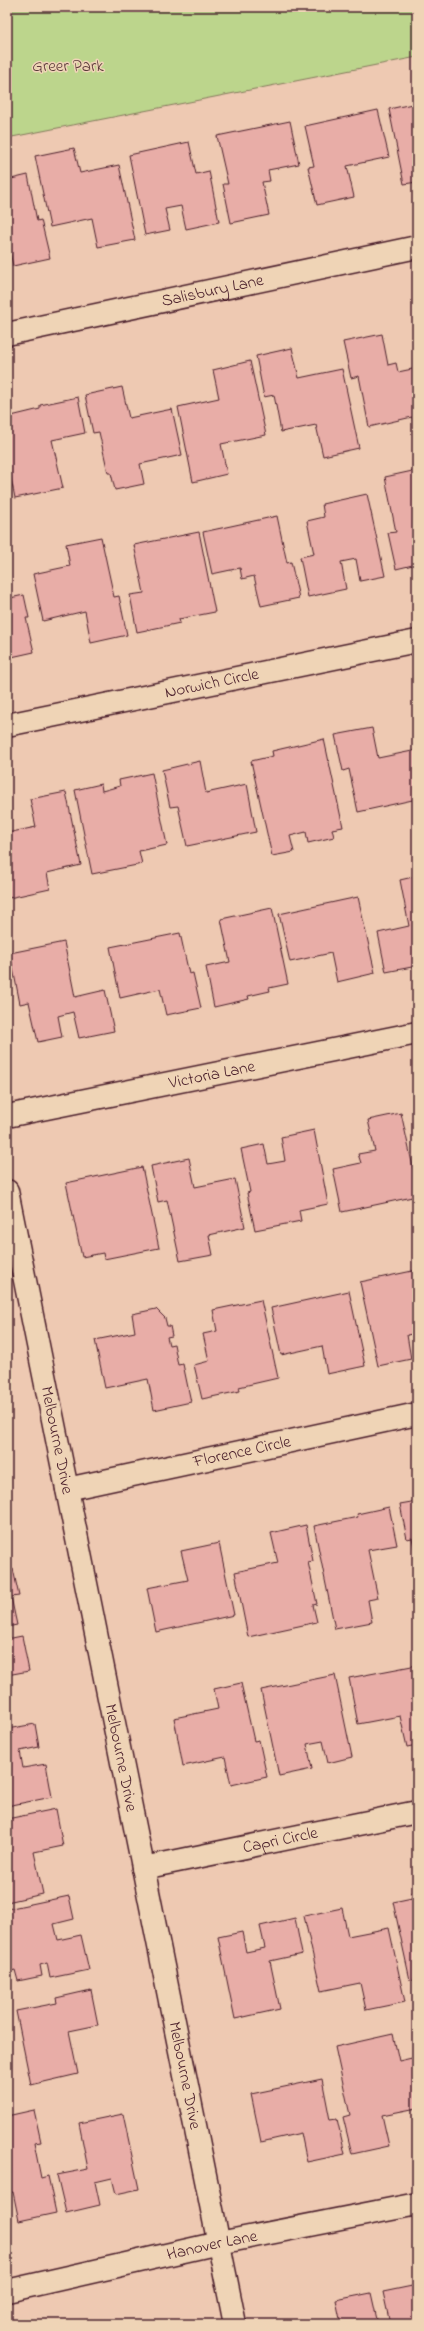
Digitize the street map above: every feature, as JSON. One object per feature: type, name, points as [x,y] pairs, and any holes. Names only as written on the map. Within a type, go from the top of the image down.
[{"type":"street","name":"Salisbury Lane","points":[[7,334],[417,247]]},
{"type":"street","name":"Norwich Circle","points":[[7,725],[417,641]]},
{"type":"street","name":"Victoria Lane","points":[[7,1116],[417,1033]]},
{"type":"street","name":"Melbourne Drive","points":[[7,1191],[235,2324]]},
{"type":"street","name":"Florence Circle","points":[[67,1489],[417,1414]]},
{"type":"street","name":"Capri Circle","points":[[143,1868],[417,1812]]},
{"type":"street","name":"Hanover Lane","points":[[7,2290],[219,2243],[417,2204]]},
{"type":"green space","name":"Greer Park","points":[[7,7],[417,7],[417,57],[7,138]]},
{"type":"building","points":[[417,103],[417,182],[404,184],[389,109]]},
{"type":"building","points":[[378,110],[389,157],[347,166],[354,197],[317,205],[308,167],[314,166],[305,126]]},
{"type":"building","points":[[290,121],[299,164],[268,170],[270,181],[262,182],[269,215],[231,223],[223,184],[228,184],[217,136]]},
{"type":"building","points":[[189,142],[196,174],[209,171],[219,222],[186,229],[181,206],[165,209],[170,230],[145,235],[129,155]]},
{"type":"building","points":[[74,148],[80,173],[119,165],[135,240],[98,247],[92,218],[50,227],[35,156]]},
{"type":"building","points":[[28,175],[37,221],[41,220],[50,258],[13,266],[7,237],[7,180]]},
{"type":"building","points":[[382,334],[388,365],[396,363],[398,372],[417,368],[417,435],[412,417],[369,427],[359,376],[351,378],[343,342]]},
{"type":"building","points":[[292,348],[299,378],[342,369],[359,448],[323,456],[316,425],[281,432],[274,395],[264,397],[256,356]]},
{"type":"building","points":[[250,361],[266,435],[221,444],[227,474],[193,482],[178,407],[219,398],[213,370]]},
{"type":"building","points":[[122,387],[129,418],[172,409],[182,455],[140,464],[144,484],[115,490],[111,473],[108,473],[99,432],[93,433],[85,395]]},
{"type":"building","points":[[78,397],[85,433],[52,440],[63,488],[15,498],[7,459],[7,417],[40,409],[40,405]]},
{"type":"building","points":[[417,470],[417,564],[396,569],[388,533],[396,532],[385,477]]},
{"type":"building","points":[[367,494],[385,576],[360,581],[356,559],[341,562],[346,589],[308,597],[300,557],[314,554],[307,521],[324,517],[322,504]]},
{"type":"building","points":[[277,516],[287,563],[291,562],[299,598],[261,606],[254,576],[242,579],[240,568],[212,574],[203,532]]},
{"type":"building","points":[[199,532],[215,612],[179,619],[180,623],[137,632],[130,595],[144,593],[134,545]]},
{"type":"building","points":[[101,537],[114,597],[119,596],[127,635],[91,643],[85,611],[43,621],[33,574],[70,566],[66,544]]},
{"type":"building","points":[[7,594],[9,594],[10,598],[24,595],[29,618],[26,618],[34,652],[7,658]]},
{"type":"building","points":[[372,728],[378,758],[417,750],[417,799],[358,812],[349,769],[343,771],[335,735]]},
{"type":"building","points":[[324,739],[343,827],[332,829],[334,837],[308,843],[306,832],[290,836],[294,852],[272,856],[251,761],[273,756],[272,751]]},
{"type":"building","points":[[200,761],[206,793],[247,784],[256,832],[187,846],[178,806],[170,807],[162,770]]},
{"type":"building","points":[[152,773],[167,845],[139,851],[142,864],[92,874],[75,790],[101,784],[102,791],[120,786],[119,780]]},
{"type":"building","points":[[66,792],[81,865],[47,873],[50,889],[9,898],[7,887],[7,833],[36,827],[30,799]]},
{"type":"building","points":[[417,876],[417,966],[386,972],[378,933],[409,926],[400,880]]},
{"type":"building","points":[[358,897],[375,973],[337,982],[331,953],[290,962],[279,914]]},
{"type":"building","points":[[272,908],[288,984],[269,988],[270,991],[248,996],[249,999],[214,1007],[206,967],[230,962],[221,919]]},
{"type":"building","points":[[180,933],[189,974],[193,973],[201,1008],[166,1015],[160,989],[120,998],[110,947]]},
{"type":"building","points":[[64,942],[75,997],[105,990],[114,1031],[79,1038],[73,1012],[58,1016],[62,1037],[38,1042],[29,1002],[20,1004],[10,953]]},
{"type":"building","points":[[401,1113],[417,1185],[417,1196],[342,1212],[333,1169],[361,1163],[358,1154],[375,1151],[368,1120]]},
{"type":"building","points":[[417,1116],[417,1139],[412,1117]]},
{"type":"building","points":[[314,1130],[328,1204],[299,1210],[301,1221],[255,1230],[247,1193],[250,1192],[241,1149],[264,1144],[268,1164],[285,1161],[281,1137]]},
{"type":"building","points":[[189,1158],[195,1187],[235,1179],[245,1227],[209,1235],[213,1255],[180,1261],[167,1200],[158,1202],[151,1166]]},
{"type":"building","points":[[142,1167],[159,1248],[104,1259],[103,1253],[82,1257],[66,1183]]},
{"type":"building","points":[[417,1270],[417,1333],[407,1335],[411,1359],[378,1366],[360,1282]]},
{"type":"building","points":[[349,1291],[365,1366],[327,1374],[322,1346],[281,1355],[271,1308]]},
{"type":"building","points":[[261,1300],[278,1378],[239,1387],[240,1391],[202,1399],[194,1365],[209,1361],[203,1334],[217,1331],[213,1310]]},
{"type":"building","points":[[156,1309],[165,1318],[167,1326],[170,1326],[172,1336],[167,1337],[169,1345],[174,1344],[178,1365],[183,1364],[191,1402],[154,1410],[148,1379],[105,1388],[95,1340],[135,1332],[132,1314]]},
{"type":"building","points":[[417,1501],[417,1560],[412,1538],[407,1539],[400,1504]]},
{"type":"building","points":[[389,1507],[397,1545],[368,1550],[378,1598],[368,1600],[372,1622],[335,1629],[314,1526],[358,1517],[357,1514]]},
{"type":"building","points":[[306,1525],[313,1561],[308,1562],[317,1604],[313,1605],[317,1622],[248,1637],[235,1572],[278,1563],[271,1533]]},
{"type":"building","points":[[219,1543],[234,1615],[156,1632],[147,1588],[188,1580],[181,1551]]},
{"type":"building","points":[[13,1569],[19,1596],[11,1597],[17,1625],[7,1627],[7,1570]]},
{"type":"building","points":[[22,1636],[29,1671],[7,1675],[7,1639]]},
{"type":"building","points":[[417,1665],[417,1745],[407,1747],[400,1716],[358,1724],[349,1678]]},
{"type":"building","points":[[335,1675],[352,1757],[328,1763],[323,1741],[307,1744],[312,1769],[279,1776],[261,1690]]},
{"type":"building","points":[[241,1683],[254,1741],[259,1740],[267,1777],[231,1785],[225,1757],[183,1766],[174,1718],[218,1709],[214,1689]]},
{"type":"building","points":[[35,1724],[39,1747],[20,1751],[23,1768],[46,1764],[52,1797],[7,1806],[7,1729]]},
{"type":"building","points":[[56,1809],[63,1846],[34,1852],[43,1894],[7,1902],[7,1819]]},
{"type":"building","points":[[417,1892],[417,1978],[410,1980],[393,1902],[412,1898],[411,1893]]},
{"type":"building","points":[[69,1896],[74,1919],[54,1924],[58,1940],[81,1935],[89,1970],[50,1978],[47,1963],[40,1965],[42,1976],[18,1981],[15,1970],[7,1972],[7,1909]]},
{"type":"building","points":[[342,1908],[348,1936],[389,1928],[405,2002],[366,2010],[360,1983],[321,1991],[304,1916]]},
{"type":"building","points":[[295,1918],[302,1954],[270,1961],[280,2009],[235,2019],[218,1937],[242,1932],[246,1952],[265,1948],[260,1926]]},
{"type":"building","points":[[91,1990],[98,2025],[69,2031],[78,2074],[31,2085],[16,2011],[57,2003],[56,1998]]},
{"type":"building","points":[[393,2034],[399,2061],[416,2057],[417,2108],[382,2115],[389,2146],[352,2154],[343,2117],[350,2115],[335,2047]]},
{"type":"building","points":[[322,2079],[330,2120],[337,2119],[345,2154],[307,2162],[301,2133],[261,2142],[251,2094]]},
{"type":"building","points":[[34,2110],[41,2142],[34,2143],[41,2178],[48,2176],[56,2213],[19,2221],[13,2192],[7,2193],[7,2116]]},
{"type":"building","points":[[123,2114],[139,2189],[116,2194],[112,2178],[95,2182],[100,2205],[66,2213],[57,2175],[88,2169],[79,2123]]},
{"type":"building","points":[[417,2285],[417,2323],[390,2324],[383,2292]]},
{"type":"building","points":[[371,2293],[378,2324],[341,2324],[336,2300]]}]
